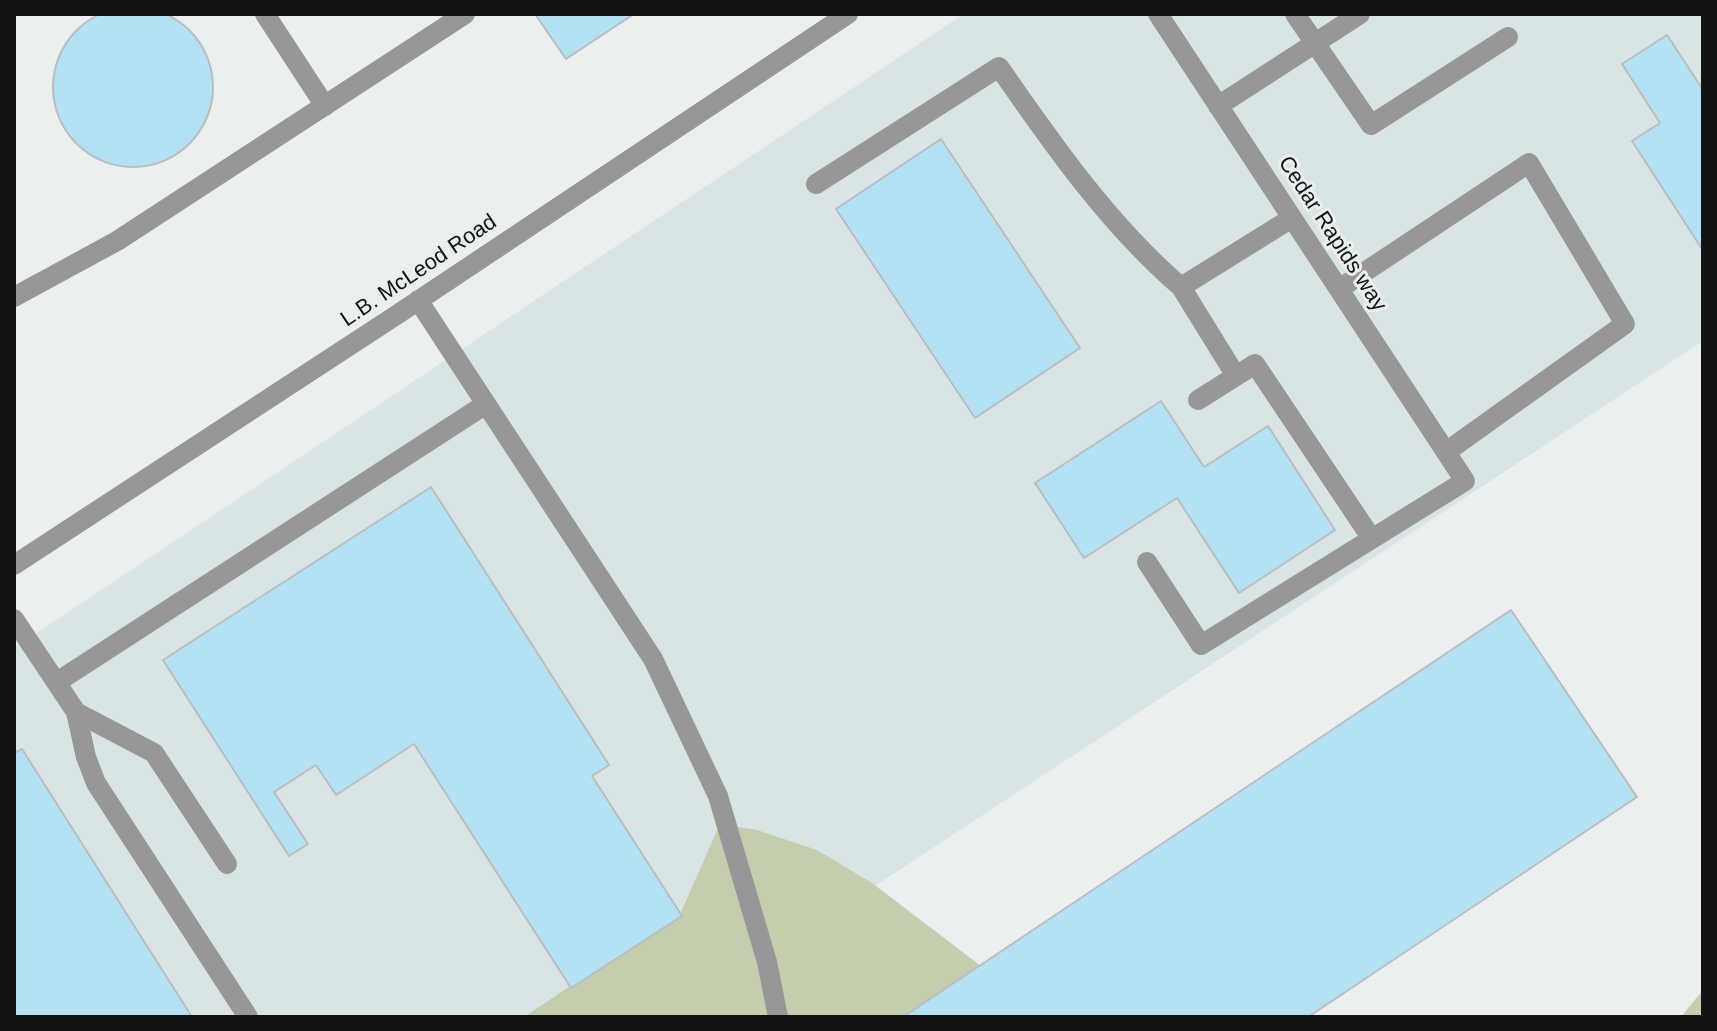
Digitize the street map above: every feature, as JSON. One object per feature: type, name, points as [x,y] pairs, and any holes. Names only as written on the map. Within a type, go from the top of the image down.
[{"type":"street","points":[[265,14],[325,106]]},
{"type":"street","points":[[14,297],[117,241],[465,14]]},
{"type":"street","name":"L.B. McLeod Road","points":[[14,565],[848,14]]},
{"type":"street","name":"Cedar Rapids way","points":[[1158,14],[1465,481],[1372,539]]},
{"type":"street","points":[[1295,14],[1371,125],[1508,37]]},
{"type":"street","points":[[1218,106],[1360,14]]},
{"type":"street","points":[[816,184],[999,67],[1065,162],[1155,265],[1181,287],[1236,376]]},
{"type":"street","points":[[1339,289],[1529,163],[1625,324],[1446,452]]},
{"type":"street","points":[[1181,287],[1292,218]]},
{"type":"street","points":[[418,300],[660,672],[718,796],[767,962],[778,1017]]},
{"type":"street","points":[[1147,562],[1201,645],[1372,539],[1255,364],[1198,400]]},
{"type":"street","points":[[57,682],[486,404]]},
{"type":"street","points":[[14,619],[76,712],[86,757],[96,783],[248,1017]]},
{"type":"street","points":[[76,712],[154,753],[227,864]]},
{"type":"shaded area","points":[[964,14],[1703,14],[1703,341],[676,1017],[14,1017],[14,648]]},
{"type":"green space","points":[[720,824],[757,830],[817,850],[872,883],[977,963],[1038,1017],[524,1017],[681,912]]},
{"type":"green space","points":[[1703,990],[1703,1017],[1681,1017]]},
{"type":"building","points":[[133,7],[163,13],[189,31],[207,57],[213,87],[207,117],[189,143],[163,161],[133,167],[103,161],[77,143],[59,117],[53,87],[59,57],[77,31],[103,13]]},
{"type":"building","points":[[535,14],[634,14],[566,59]]},
{"type":"building","points":[[1667,35],[1703,90],[1702,249],[1632,141],[1660,123],[1622,64]]},
{"type":"building","points":[[941,139],[1080,348],[975,418],[836,209]]},
{"type":"building","points":[[1161,401],[1204,467],[1268,426],[1335,530],[1239,593],[1177,498],[1084,558],[1035,483]]},
{"type":"building","points":[[431,487],[609,765],[592,776],[682,916],[571,988],[414,744],[336,795],[316,765],[274,792],[308,844],[289,856],[163,660]]},
{"type":"building","points":[[1511,610],[1637,797],[1308,1017],[903,1017]]},
{"type":"building","points":[[22,749],[192,1017],[14,1017],[14,753]]}]
